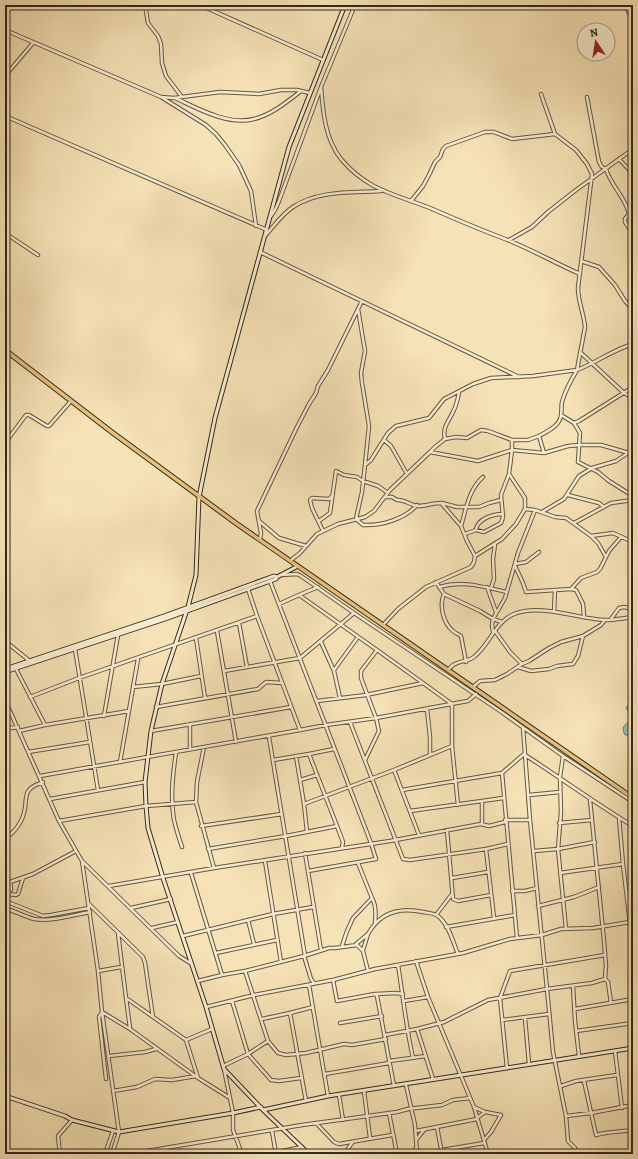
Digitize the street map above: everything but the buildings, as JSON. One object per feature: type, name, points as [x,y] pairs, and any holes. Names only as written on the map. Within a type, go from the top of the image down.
[{"type":"main road","points":[[5,350],[199,497],[632,796]]},
{"type":"street","points":[[145,5],[148,24],[158,36],[161,44],[162,63],[166,76],[182,97]]},
{"type":"street","points":[[200,5],[323,60]]},
{"type":"street","points":[[241,1154],[232,1126],[233,1114],[223,1068],[206,1007],[148,828],[145,782],[151,731],[156,706],[174,646],[188,607],[196,575],[199,539],[199,497],[215,418],[289,147],[345,5]]},
{"type":"street","points":[[270,216],[275,210],[279,201],[306,133],[321,87],[355,5]]},
{"type":"street","points":[[625,5],[633,21]]},
{"type":"street","points":[[5,30],[161,97],[206,125],[216,134],[239,165],[251,191],[256,226]]},
{"type":"street","points":[[5,76],[33,42]]},
{"type":"street","points":[[321,87],[324,118],[332,144],[340,158],[357,176],[382,191],[508,240],[580,274]]},
{"type":"street","points":[[161,97],[174,98],[220,92],[259,94],[281,90],[310,93]]},
{"type":"street","points":[[174,98],[216,116],[248,121],[274,110],[301,91]]},
{"type":"street","points":[[290,561],[300,553],[313,537],[322,531],[338,524],[365,517],[374,511],[397,482],[445,439],[456,437],[467,438],[481,430],[512,440],[528,440],[539,436],[555,426],[558,422],[561,415],[562,402],[577,370],[585,327],[585,321],[578,294],[591,180],[590,170],[580,154],[571,145],[555,134],[541,94]]},
{"type":"street","points":[[587,97],[599,162],[602,167],[606,169],[608,177],[616,187],[628,209],[629,214],[625,219],[625,222],[633,234]]},
{"type":"street","points":[[5,116],[267,230]]},
{"type":"street","points":[[411,201],[426,180],[435,162],[440,157],[446,146],[484,132],[494,132],[512,139],[555,134]]},
{"type":"street","points":[[508,240],[532,227],[548,212],[580,187],[633,149]]},
{"type":"street","points":[[619,159],[633,174]]},
{"type":"street","points":[[265,237],[283,215],[292,207],[304,200],[332,193],[382,191]]},
{"type":"street","points":[[5,233],[38,255]]},
{"type":"street","points":[[260,252],[519,377]]},
{"type":"street","points":[[581,261],[599,267],[615,285],[625,301],[633,310]]},
{"type":"street","points":[[260,540],[261,533],[257,511],[284,453],[316,393],[318,386],[328,370],[362,301]]},
{"type":"street","points":[[356,519],[362,492],[369,426],[361,373],[365,351],[358,309]]},
{"type":"street","points":[[365,465],[371,460],[388,433],[396,426],[429,418],[444,399],[473,384],[491,378],[519,377],[577,370],[614,351],[633,344]]},
{"type":"street","points":[[580,353],[624,393],[633,398]]},
{"type":"street","points":[[574,423],[580,421],[633,388]]},
{"type":"street","points":[[445,439],[445,426],[453,412],[459,392]]},
{"type":"street","points":[[5,443],[26,415],[29,415],[49,426],[71,401]]},
{"type":"street","points":[[561,415],[574,423],[580,434],[578,461],[601,473],[609,481],[633,496]]},
{"type":"street","points":[[539,436],[544,453]]},
{"type":"street","points":[[384,440],[391,446],[407,474]]},
{"type":"street","points":[[465,534],[476,530],[484,532],[501,523],[503,514],[501,495],[509,474],[512,440]]},
{"type":"street","points":[[430,452],[478,461],[512,450],[544,453],[568,446],[580,445],[601,445],[633,453]]},
{"type":"street","points":[[542,512],[560,502],[568,495],[577,478],[592,468],[616,461],[629,453]]},
{"type":"street","points":[[319,521],[329,514],[336,471],[357,477],[363,481],[378,486],[388,493]]},
{"type":"street","points":[[475,556],[502,539],[509,532],[525,509],[525,498],[509,474]]},
{"type":"street","points":[[461,526],[471,493],[477,483],[483,478]]},
{"type":"street","points":[[568,495],[596,502],[604,507]]},
{"type":"street","points":[[322,531],[319,521],[312,508],[310,499],[329,499],[332,496]]},
{"type":"street","points":[[385,497],[392,497],[396,500],[402,500],[416,505],[441,503],[457,507],[479,507],[501,500]]},
{"type":"street","points":[[574,523],[611,503],[633,500]]},
{"type":"street","points":[[383,625],[409,600],[426,587],[471,567],[474,562],[475,556],[461,526],[441,503]]},
{"type":"street","points":[[356,519],[364,525],[377,524],[401,517],[416,505]]},
{"type":"street","points":[[525,509],[535,510],[555,517],[566,518],[591,536],[598,543],[606,557]]},
{"type":"street","points":[[522,664],[494,632],[492,626],[493,619],[507,592],[535,510]]},
{"type":"street","points":[[476,530],[477,525],[482,520],[495,515],[503,514]]},
{"type":"street","points":[[258,521],[279,538],[306,546]]},
{"type":"street","points":[[591,536],[613,533],[633,542]]},
{"type":"street","points":[[571,589],[581,578],[597,572],[600,569],[606,557],[621,536]]},
{"type":"street","points":[[491,588],[494,579],[493,559],[495,543]]},
{"type":"street","points":[[515,565],[526,562],[539,552]]},
{"type":"street","points":[[515,565],[526,592],[576,590],[584,608],[584,617]]},
{"type":"street","points":[[5,672],[118,635],[276,579],[278,576],[298,566]]},
{"type":"street","points":[[5,669],[274,576],[299,574],[354,613],[476,694],[563,756],[633,802]]},
{"type":"street","points":[[270,581],[317,701],[334,749],[372,843],[376,860],[308,871]]},
{"type":"street","points":[[436,582],[444,594],[480,611],[493,619],[502,622]]},
{"type":"street","points":[[439,587],[457,584],[486,586],[507,592]]},
{"type":"street","points":[[486,586],[497,612]]},
{"type":"street","points":[[279,604],[318,587]]},
{"type":"street","points":[[248,589],[300,730]]},
{"type":"street","points":[[554,612],[555,590]]},
{"type":"street","points":[[444,594],[442,604],[443,614],[452,630],[461,636],[466,662]]},
{"type":"street","points":[[299,595],[452,704]]},
{"type":"street","points":[[610,619],[618,608],[624,607],[633,609]]},
{"type":"street","points":[[448,670],[455,664],[472,659],[481,650],[502,622],[513,614],[526,610],[554,612],[606,620],[633,617]]},
{"type":"street","points":[[224,671],[300,658],[354,613]]},
{"type":"street","points":[[30,697],[79,678],[257,616]]},
{"type":"street","points":[[473,687],[480,680],[495,680],[522,664],[529,662],[549,648],[561,642],[583,636],[601,625],[606,620]]},
{"type":"street","points":[[239,623],[247,667]]},
{"type":"street","points":[[217,631],[236,742]]},
{"type":"street","points":[[104,716],[118,635]]},
{"type":"street","points":[[518,667],[532,671],[573,664],[578,656],[583,636]]},
{"type":"street","points":[[334,671],[358,637]]},
{"type":"street","points":[[196,638],[205,698]]},
{"type":"street","points":[[5,641],[33,663]]},
{"type":"street","points":[[321,642],[334,671],[340,698]]},
{"type":"street","points":[[75,649],[98,790]]},
{"type":"street","points":[[365,760],[379,733],[376,718],[366,695],[360,673],[377,650]]},
{"type":"street","points":[[120,762],[138,658]]},
{"type":"street","points":[[16,668],[45,725]]},
{"type":"street","points":[[133,687],[162,684],[202,676]]},
{"type":"street","points":[[156,706],[258,689],[266,682],[282,683]]},
{"type":"street","points":[[317,701],[366,695],[423,683]]},
{"type":"street","points":[[40,776],[148,756],[269,737],[326,725],[427,709],[468,701],[479,691]]},
{"type":"street","points":[[630,697],[633,700]]},
{"type":"street","points":[[5,700],[59,821],[82,861],[179,956],[192,964]]},
{"type":"street","points":[[452,704],[452,746],[458,805]]},
{"type":"street","points":[[151,731],[291,707]]},
{"type":"street","points":[[427,709],[430,755]]},
{"type":"street","points":[[19,731],[45,725],[129,711]]},
{"type":"street","points":[[350,722],[402,857],[405,860],[486,849],[508,844]]},
{"type":"street","points":[[190,724],[190,749]]},
{"type":"street","points":[[5,725],[12,728],[18,727]]},
{"type":"street","points":[[523,728],[524,754],[549,1014],[555,1060],[566,1116],[568,1141],[575,1148],[577,1154]]},
{"type":"street","points":[[269,737],[304,956],[311,979],[314,983]]},
{"type":"street","points":[[28,752],[90,742]]},
{"type":"street","points":[[304,804],[452,746]]},
{"type":"street","points":[[204,747],[197,782],[196,802],[201,826],[214,868]]},
{"type":"street","points":[[273,760],[334,749]]},
{"type":"street","points":[[176,752],[173,769],[172,804],[174,822],[182,847]]},
{"type":"street","points":[[309,754],[343,842],[342,848]]},
{"type":"street","points":[[402,790],[502,774],[524,754]]},
{"type":"street","points":[[524,754],[560,777],[590,800],[633,826]]},
{"type":"street","points":[[296,756],[307,832]]},
{"type":"street","points":[[563,756],[560,777],[561,812],[558,849],[566,929]]},
{"type":"street","points":[[394,770],[419,835]]},
{"type":"street","points":[[502,774],[516,938]]},
{"type":"street","points":[[300,780],[317,775]]},
{"type":"street","points":[[5,839],[16,831],[20,825],[25,810],[27,793],[30,789],[42,782]]},
{"type":"street","points":[[50,799],[145,782]]},
{"type":"street","points":[[529,796],[560,792]]},
{"type":"street","points":[[410,811],[503,798]]},
{"type":"street","points":[[590,800],[603,926],[605,979],[608,982],[610,1003]]},
{"type":"street","points":[[482,801],[482,824]]},
{"type":"street","points":[[59,821],[146,806],[196,802]]},
{"type":"street","points":[[201,826],[282,814]]},
{"type":"street","points":[[619,818],[633,949]]},
{"type":"street","points":[[109,886],[396,840],[482,824],[489,826],[505,821],[530,820]]},
{"type":"street","points":[[559,823],[592,820]]},
{"type":"street","points":[[208,849],[337,826]]},
{"type":"street","points":[[447,830],[453,899],[456,901],[491,895]]},
{"type":"street","points":[[534,851],[558,849],[595,842]]},
{"type":"street","points":[[486,849],[494,918]]},
{"type":"street","points":[[5,880],[10,882],[33,874],[76,851]]},
{"type":"street","points":[[305,854],[321,950]]},
{"type":"street","points":[[82,861],[119,1132],[112,1154]]},
{"type":"street","points":[[265,861],[281,962]]},
{"type":"street","points":[[358,862],[374,905],[376,914],[375,923]]},
{"type":"street","points":[[560,873],[623,864]]},
{"type":"street","points":[[191,872],[222,975]]},
{"type":"street","points":[[452,878],[488,872]]},
{"type":"street","points":[[8,894],[18,894],[23,878]]},
{"type":"street","points":[[10,882],[11,889],[5,901],[42,916],[89,908]]},
{"type":"street","points":[[538,906],[563,900],[599,887]]},
{"type":"street","points":[[512,891],[525,891],[537,888]]},
{"type":"street","points":[[436,916],[452,894]]},
{"type":"street","points":[[627,897],[633,896]]},
{"type":"street","points":[[342,946],[353,918],[372,898]]},
{"type":"street","points":[[130,908],[171,899]]},
{"type":"street","points":[[89,904],[142,957],[144,961],[153,1017]]},
{"type":"street","points":[[183,936],[273,914],[314,907]]},
{"type":"street","points":[[5,908],[32,918],[40,919],[60,918],[90,912]]},
{"type":"street","points":[[368,971],[363,951],[368,934],[375,923],[384,916],[402,910],[416,910],[436,916],[446,927],[458,954]]},
{"type":"street","points":[[446,927],[515,915]]},
{"type":"street","points":[[248,920],[254,944]]},
{"type":"street","points":[[152,928],[178,922]]},
{"type":"street","points":[[206,1007],[254,995],[333,980],[368,971],[458,954],[504,940],[542,935],[558,929],[573,929],[630,922]]},
{"type":"street","points":[[118,932],[121,967],[130,1029]]},
{"type":"street","points":[[198,981],[281,962],[329,948],[356,944],[368,934]]},
{"type":"street","points":[[216,953],[277,940]]},
{"type":"street","points":[[356,944],[363,951]]},
{"type":"street","points":[[507,1068],[500,998],[510,970],[605,955]]},
{"type":"street","points":[[416,961],[428,997],[474,1107],[488,1154]]},
{"type":"street","points":[[398,965],[413,1058]]},
{"type":"street","points":[[98,971],[121,967]]},
{"type":"street","points":[[245,971],[268,1041],[282,1055],[297,1054],[344,1044],[352,1045],[386,1039]]},
{"type":"street","points":[[385,1035],[439,1023],[483,1002],[547,989],[592,983],[605,979]]},
{"type":"street","points":[[333,980],[337,1001],[376,994],[403,994]]},
{"type":"street","points":[[309,985],[328,1096]]},
{"type":"street","points":[[573,986],[579,1056]]},
{"type":"street","points":[[376,994],[378,996],[382,1016],[394,1086]]},
{"type":"street","points":[[404,1001],[428,997]]},
{"type":"street","points":[[126,998],[186,1040],[197,1077]]},
{"type":"street","points":[[575,1009],[633,1000]]},
{"type":"street","points":[[232,1001],[248,1054],[272,1080],[279,1081],[301,1078]]},
{"type":"street","points":[[262,1019],[290,1014],[313,1007]]},
{"type":"street","points":[[102,1012],[130,1029],[197,1077],[230,1098]]},
{"type":"street","points":[[102,1012],[99,1017],[106,1079]]},
{"type":"street","points":[[290,1014],[306,1101]]},
{"type":"street","points":[[502,1020],[549,1014]]},
{"type":"street","points":[[340,1023],[382,1016]]},
{"type":"street","points":[[525,1018],[529,1064]]},
{"type":"street","points":[[576,1031],[633,1023]]},
{"type":"street","points":[[186,1040],[212,1029]]},
{"type":"street","points":[[417,1029],[434,1079]]},
{"type":"street","points":[[223,1068],[268,1041]]},
{"type":"street","points":[[109,1056],[145,1052],[157,1048]]},
{"type":"street","points":[[5,1096],[65,1116],[72,1120],[119,1132],[233,1114],[328,1096],[406,1085],[434,1079],[633,1048]]},
{"type":"street","points":[[615,1051],[622,1108]]},
{"type":"street","points":[[325,1074],[426,1056]]},
{"type":"street","points":[[223,1068],[283,1129],[310,1154]]},
{"type":"street","points":[[561,1086],[576,1081],[617,1075]]},
{"type":"street","points":[[113,1091],[137,1087],[155,1079],[172,1080],[197,1077]]},
{"type":"street","points":[[584,1081],[596,1135],[608,1131],[633,1130]]},
{"type":"street","points":[[406,1085],[416,1130],[417,1154]]},
{"type":"street","points":[[364,1091],[370,1138]]},
{"type":"street","points":[[339,1095],[343,1120]]},
{"type":"street","points":[[129,1154],[316,1123],[389,1113],[411,1108],[442,1105],[453,1100],[470,1098]]},
{"type":"street","points":[[566,1116],[633,1105]]},
{"type":"street","points":[[442,1150],[484,1141],[491,1132],[501,1115],[485,1112],[474,1107]]},
{"type":"street","points":[[361,1117],[366,1110]]},
{"type":"street","points":[[416,1130],[477,1118],[485,1112]]},
{"type":"street","points":[[389,1113],[392,1135],[397,1154]]},
{"type":"street","points":[[60,1154],[58,1136],[72,1120]]},
{"type":"street","points":[[316,1123],[336,1143],[352,1142],[392,1135]]},
{"type":"street","points":[[437,1127],[442,1154]]},
{"type":"street","points":[[416,1140],[424,1129]]},
{"type":"street","points":[[106,1154],[113,1131]]},
{"type":"street","points":[[272,1131],[276,1154]]},
{"type":"street","points":[[344,1154],[352,1142]]},
{"type":"street","points":[[268,1154],[276,1154],[302,1147]]},
{"type":"street","points":[[412,1154],[417,1147]]},
{"type":"shaded area","points":[[628,705],[633,708],[633,731],[629,735],[625,735],[623,729],[630,716],[626,708]]}]
